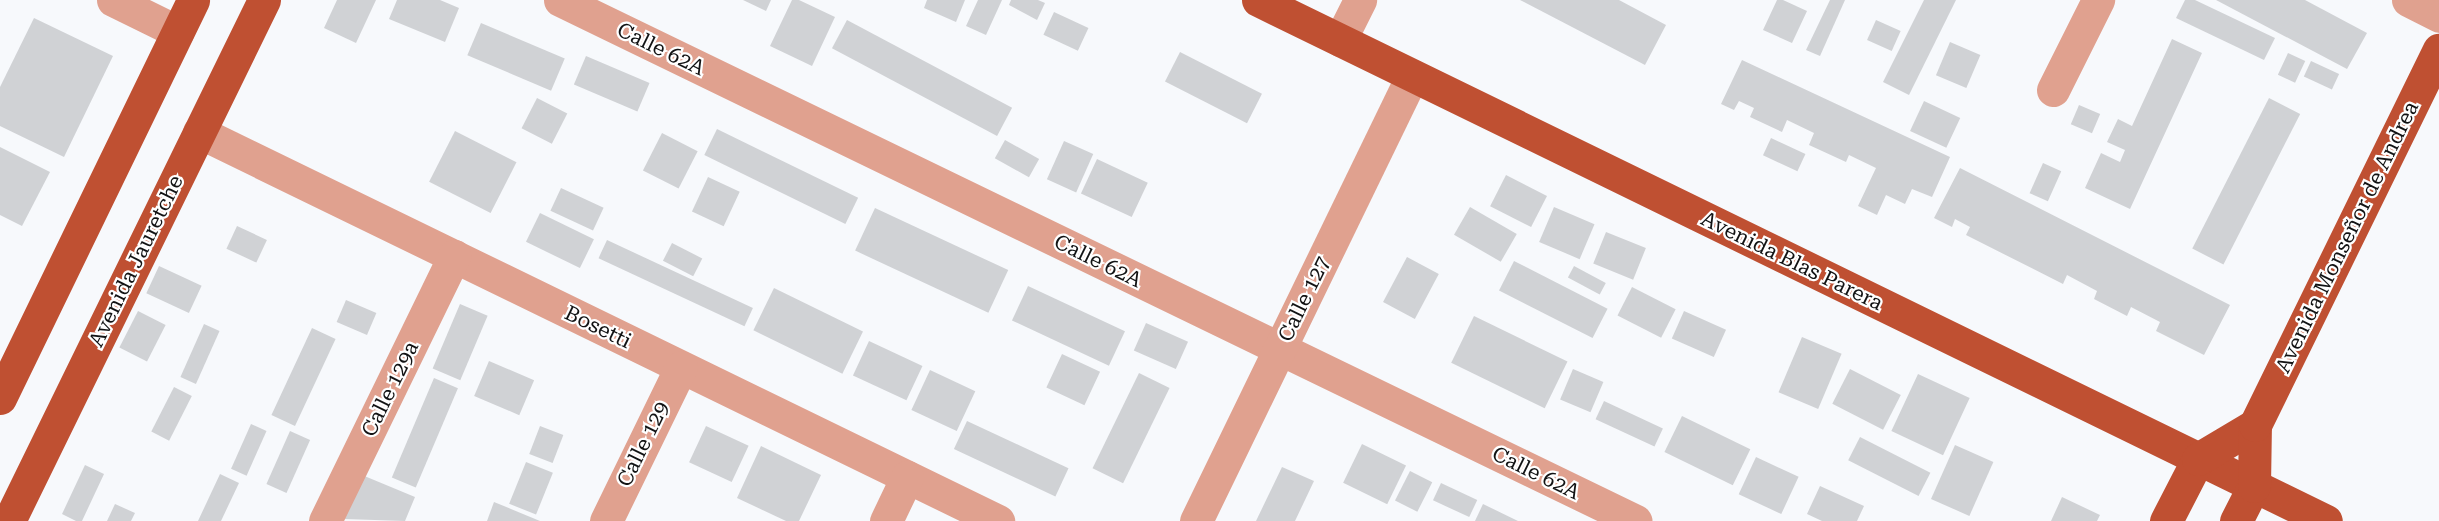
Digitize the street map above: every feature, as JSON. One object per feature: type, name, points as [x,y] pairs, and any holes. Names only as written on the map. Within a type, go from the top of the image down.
[{"type":"main road","points":[[0,398],[193,0]]},
{"type":"main road","name":"Avenida Jauretche","points":[[9,521],[264,0]]},
{"type":"main road","name":"Avenida Blas Parera","points":[[1258,0],[2326,521]]},
{"type":"main road","name":"Avenida Monseñor de Andrea","points":[[2236,521],[2254,486],[2255,424],[2439,50]]},
{"type":"main road","points":[[2166,521],[2198,459],[2255,424]]},
{"type":"street","points":[[113,0],[178,32]]},
{"type":"street","name":"Calle 62A","points":[[561,0],[1279,350],[1636,521]]},
{"type":"street","points":[[1340,40],[1360,0]]},
{"type":"street","points":[[2053,90],[2098,0]]},
{"type":"street","points":[[2408,0],[2439,16]]},
{"type":"street","name":"Calle 127","points":[[1196,521],[1412,76]]},
{"type":"street","name":"Bosetti","points":[[199,132],[998,521]]},
{"type":"street","name":"Calle 129a","points":[[325,521],[454,256]]},
{"type":"street","name":"Calle 129","points":[[606,521],[681,367]]},
{"type":"street","points":[[885,521],[907,477]]},
{"type":"building","points":[[337,0],[376,0],[356,43],[324,28]]},
{"type":"building","points":[[397,0],[440,0],[459,8],[445,42],[389,19]]},
{"type":"building","points":[[743,0],[771,0],[766,11]]},
{"type":"building","points":[[792,0],[799,0],[835,17],[812,66],[770,46]]},
{"type":"building","points":[[927,0],[965,0],[956,22],[924,8]]},
{"type":"building","points":[[978,0],[1002,0],[986,35],[966,26]]},
{"type":"building","points":[[1011,0],[1038,0],[1045,3],[1037,20],[1009,5]]},
{"type":"building","points":[[1520,0],[1619,0],[1666,25],[1645,65]]},
{"type":"building","points":[[1777,0],[1783,0],[1807,11],[1792,43],[1763,30]]},
{"type":"building","points":[[1830,0],[1845,0],[1820,56],[1806,50]]},
{"type":"building","points":[[1924,0],[1956,0],[1909,95],[1883,82]]},
{"type":"building","points":[[2185,0],[2195,0],[2275,38],[2264,60],[2176,18]]},
{"type":"building","points":[[2216,0],[2305,0],[2367,33],[2347,69]]},
{"type":"building","points":[[1054,12],[1088,28],[1078,51],[1043,35]]},
{"type":"building","points":[[34,18],[113,56],[64,157],[0,126],[0,87]]},
{"type":"building","points":[[847,20],[1012,108],[997,136],[832,48]]},
{"type":"building","points":[[1876,20],[1901,31],[1892,51],[1867,40]]},
{"type":"building","points":[[481,23],[565,59],[551,91],[467,55]]},
{"type":"building","points":[[2172,39],[2202,53],[2130,209],[2085,188],[2101,153],[2120,162],[2125,150],[2107,142],[2118,119],[2132,126]]},
{"type":"building","points":[[1950,42],[1980,55],[1966,88],[1936,75]]},
{"type":"building","points":[[1180,52],[1262,94],[1247,123],[1165,81]]},
{"type":"building","points":[[2288,53],[2305,61],[2295,83],[2278,75]]},
{"type":"building","points":[[586,56],[650,83],[637,111],[574,85]]},
{"type":"building","points":[[1742,60],[1950,157],[1932,197],[1912,189],[1905,204],[1886,195],[1877,215],[1858,206],[1876,168],[1849,155],[1846,162],[1809,145],[1814,133],[1787,120],[1782,132],[1750,117],[1754,108],[1739,101],[1734,110],[1721,104]]},
{"type":"building","points":[[2311,61],[2339,74],[2332,90],[2304,76]]},
{"type":"building","points":[[537,98],[567,113],[552,144],[522,128]]},
{"type":"building","points":[[2269,98],[2300,114],[2223,264],[2192,249]]},
{"type":"building","points":[[1924,101],[1960,118],[1946,148],[1910,131]]},
{"type":"building","points":[[2079,105],[2100,114],[2092,133],[2071,124]]},
{"type":"building","points":[[717,129],[858,198],[845,224],[704,155]]},
{"type":"building","points":[[455,131],[516,162],[491,213],[429,182]]},
{"type":"building","points":[[662,133],[698,151],[679,189],[643,170]]},
{"type":"building","points":[[1771,138],[1805,154],[1797,171],[1763,155]]},
{"type":"building","points":[[1005,140],[1039,159],[1029,177],[995,158]]},
{"type":"building","points":[[1064,141],[1093,154],[1076,192],[1047,179]]},
{"type":"building","points":[[0,147],[50,172],[22,226],[0,215]]},
{"type":"building","points":[[1097,159],[1148,183],[1132,217],[1081,193]]},
{"type":"building","points":[[2043,163],[2061,171],[2048,201],[2030,193]]},
{"type":"building","points":[[1960,168],[2230,305],[2204,355],[2156,331],[2160,322],[2131,307],[2127,316],[2094,299],[2097,291],[2067,275],[2063,284],[1966,235],[1970,227],[1955,219],[1952,227],[1934,218]]},
{"type":"building","points":[[1506,175],[1547,196],[1531,227],[1490,206]]},
{"type":"building","points":[[708,177],[740,192],[724,226],[692,211]]},
{"type":"building","points":[[561,188],[604,208],[593,231],[550,211]]},
{"type":"building","points":[[1470,207],[1517,234],[1501,262],[1454,235]]},
{"type":"building","points":[[1554,207],[1595,224],[1580,259],[1539,242]]},
{"type":"building","points":[[875,208],[1008,270],[988,313],[855,251]]},
{"type":"building","points":[[540,213],[594,239],[580,268],[526,242]]},
{"type":"building","points":[[237,226],[267,240],[256,263],[226,249]]},
{"type":"building","points":[[1606,232],[1646,248],[1633,280],[1593,264]]},
{"type":"building","points":[[607,240],[753,308],[744,326],[599,258]]},
{"type":"building","points":[[672,243],[702,258],[693,276],[663,261]]},
{"type":"building","points":[[1407,257],[1439,274],[1415,319],[1383,302]]},
{"type":"building","points":[[1514,261],[1608,309],[1593,338],[1499,290]]},
{"type":"building","points":[[159,266],[202,286],[189,313],[146,293]]},
{"type":"building","points":[[1574,266],[1606,283],[1600,294],[1568,277]]},
{"type":"building","points":[[1028,286],[1125,331],[1109,366],[1012,320]]},
{"type":"building","points":[[1632,287],[1676,309],[1661,338],[1617,316]]},
{"type":"building","points":[[774,288],[863,331],[842,374],[753,330]]},
{"type":"building","points":[[346,300],[376,313],[367,335],[337,322]]},
{"type":"building","points":[[460,304],[488,316],[460,380],[433,368]]},
{"type":"building","points":[[138,311],[166,325],[147,362],[119,348]]},
{"type":"building","points":[[1684,311],[1726,330],[1714,357],[1672,338]]},
{"type":"building","points":[[1474,316],[1567,362],[1545,408],[1451,363]]},
{"type":"building","points":[[1146,323],[1188,342],[1176,369],[1134,350]]},
{"type":"building","points":[[204,324],[220,331],[196,384],[180,377]]},
{"type":"building","points":[[312,328],[336,339],[295,426],[271,415]]},
{"type":"building","points":[[1802,337],[1842,354],[1818,409],[1779,392]]},
{"type":"building","points":[[869,341],[922,366],[906,400],[853,375]]},
{"type":"building","points":[[1062,354],[1100,372],[1084,405],[1046,388]]},
{"type":"building","points":[[489,361],[534,380],[519,415],[474,396]]},
{"type":"building","points":[[1573,369],[1603,382],[1590,412],[1560,399]]},
{"type":"building","points":[[1850,369],[1901,395],[1883,430],[1832,404]]},
{"type":"building","points":[[930,370],[975,391],[957,431],[911,410]]},
{"type":"building","points":[[1139,373],[1170,388],[1123,483],[1093,468]]},
{"type":"building","points":[[1918,374],[1970,398],[1943,455],[1891,431]]},
{"type":"building","points":[[434,378],[458,388],[416,488],[392,477]]},
{"type":"building","points":[[174,387],[192,396],[169,441],[151,432]]},
{"type":"building","points":[[1604,401],[1663,428],[1654,447],[1596,419]]},
{"type":"building","points":[[1682,416],[1750,449],[1733,485],[1664,452]]},
{"type":"building","points":[[967,421],[1069,468],[1055,496],[954,449]]},
{"type":"building","points":[[251,424],[267,431],[247,476],[231,469]]},
{"type":"building","points":[[540,426],[563,435],[553,463],[529,454]]},
{"type":"building","points":[[706,426],[749,446],[732,482],[689,462]]},
{"type":"building","points":[[290,431],[310,440],[287,493],[266,484]]},
{"type":"building","points":[[1860,437],[1930,473],[1919,496],[1848,460]]},
{"type":"building","points":[[1362,444],[1406,465],[1387,504],[1343,483]]},
{"type":"building","points":[[1955,445],[1993,462],[1969,516],[1931,499]]},
{"type":"building","points":[[761,446],[821,475],[799,521],[786,521],[737,498]]},
{"type":"building","points":[[1756,457],[1799,477],[1781,514],[1739,494]]},
{"type":"building","points":[[526,462],[553,473],[536,515],[509,504]]},
{"type":"building","points":[[85,465],[104,474],[82,521],[76,521],[62,514]]},
{"type":"building","points":[[1282,467],[1314,481],[1295,521],[1256,521]]},
{"type":"building","points":[[1410,471],[1432,482],[1417,512],[1395,500]]},
{"type":"building","points":[[220,474],[239,483],[221,521],[198,521]]},
{"type":"building","points":[[362,475],[415,497],[405,521],[344,519]]},
{"type":"building","points":[[1441,483],[1477,500],[1469,517],[1433,500]]},
{"type":"building","points":[[1820,486],[1864,506],[1857,521],[1822,521],[1807,514]]},
{"type":"building","points":[[2062,497],[2100,515],[2097,521],[2051,521]]},
{"type":"building","points":[[494,502],[540,521],[487,521]]},
{"type":"building","points":[[115,504],[135,513],[131,521],[107,521]]},
{"type":"building","points":[[1483,504],[1518,521],[1475,521]]}]
